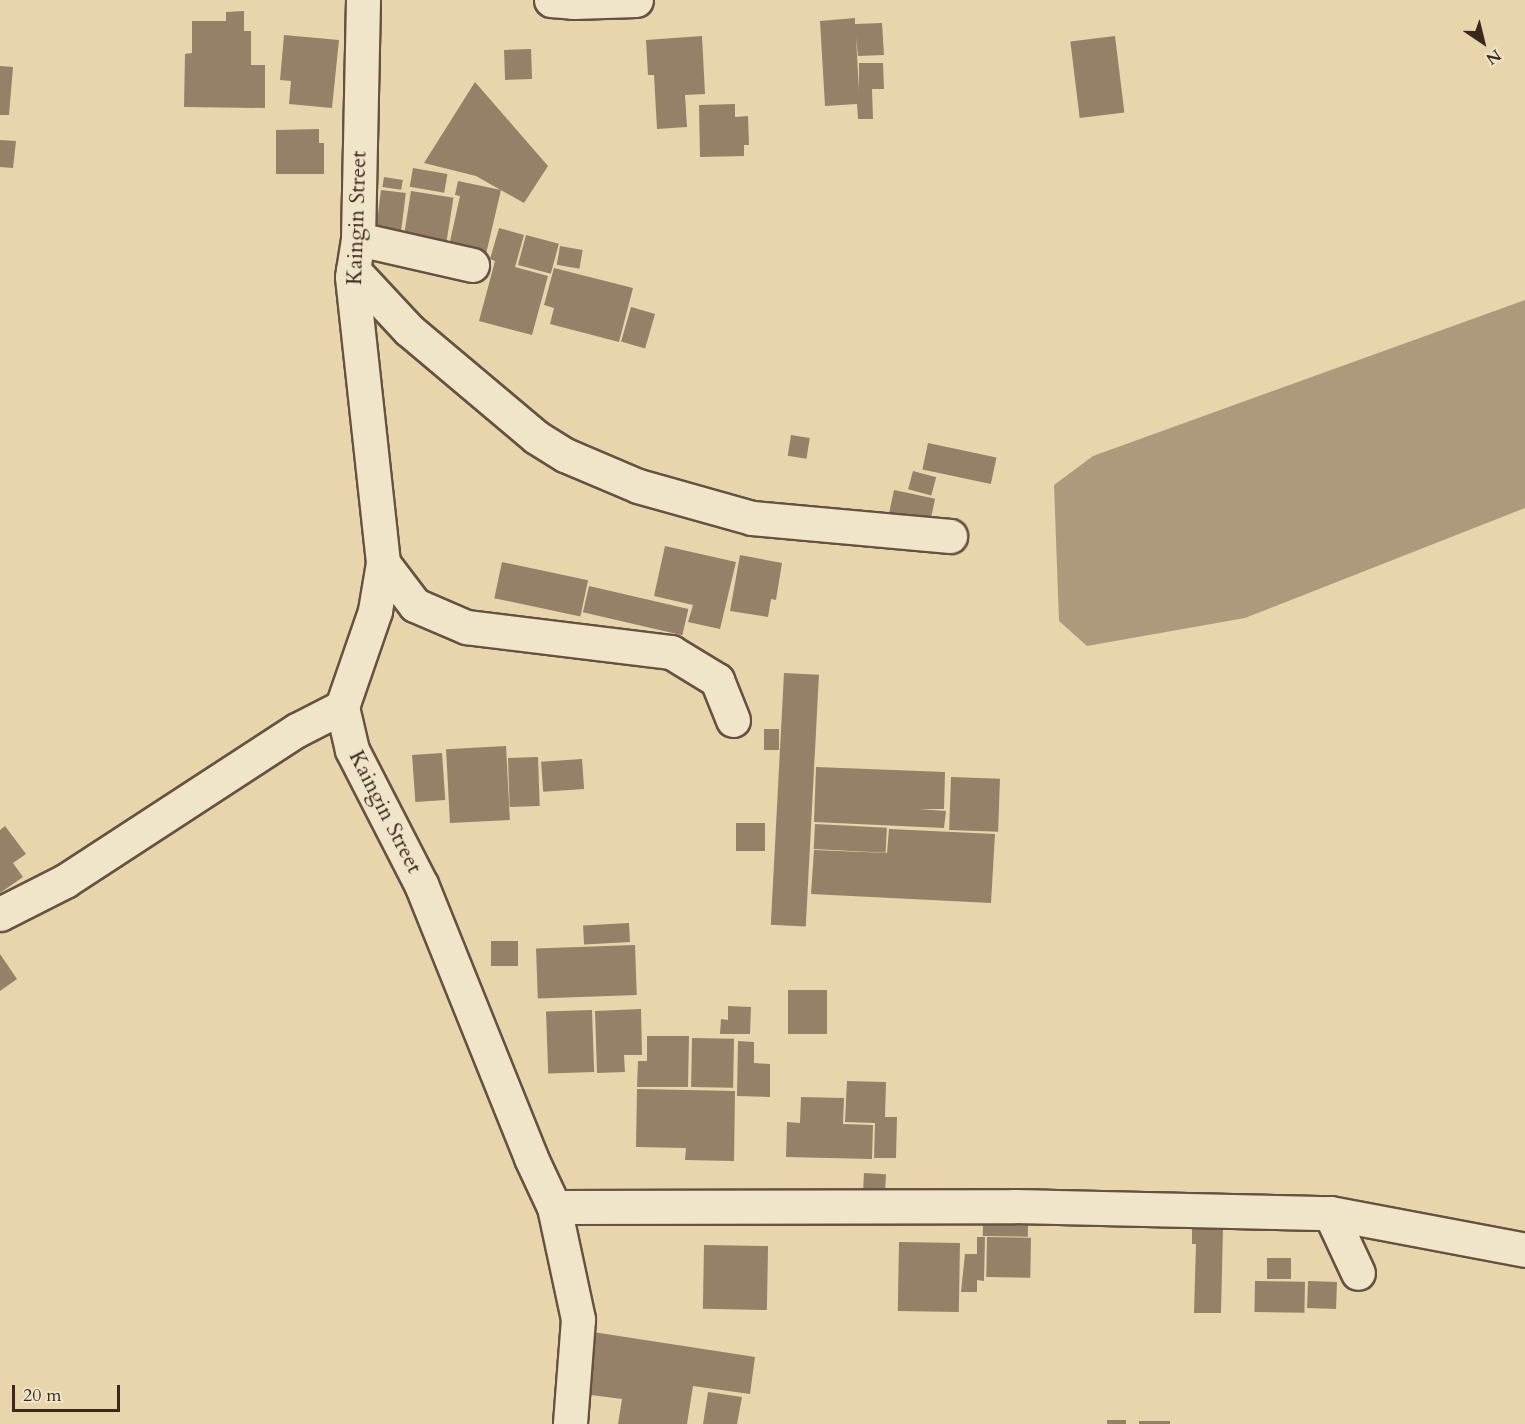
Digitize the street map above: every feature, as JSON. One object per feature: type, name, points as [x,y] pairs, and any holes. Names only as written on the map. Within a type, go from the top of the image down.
[{"type":"street","name":"Kaingin Street","points":[[363,0],[355,254],[383,563],[375,611],[342,707],[352,750],[421,884],[531,1158],[554,1207],[578,1319],[570,1424]]},
{"type":"street","points":[[551,0],[573,2],[636,0]]},
{"type":"street","points":[[355,254],[472,265]]},
{"type":"street","points":[[355,254],[409,330],[536,437],[565,455],[638,486],[752,518],[950,536]]},
{"type":"street","points":[[383,563],[415,605],[466,627],[671,652],[717,680],[734,720]]},
{"type":"street","points":[[0,915],[65,880],[297,730],[342,707]]},
{"type":"street","points":[[554,1207],[1014,1206],[1330,1213],[1525,1250]]},
{"type":"street","points":[[1330,1213],[1340,1239],[1358,1273]]},
{"type":"shaded area","points":[[1525,300],[1525,508],[1245,618],[1087,646],[1059,621],[1054,485],[1093,456]]},
{"type":"building","points":[[244,11],[244,31],[251,31],[251,65],[265,65],[265,108],[184,107],[185,54],[192,53],[192,21],[226,21],[226,12]]},
{"type":"building","points":[[855,18],[855,24],[882,23],[884,55],[858,56],[856,37],[859,91],[859,63],[883,63],[884,89],[872,89],[873,119],[858,119],[857,104],[825,106],[820,21]]},
{"type":"building","points":[[284,35],[339,40],[332,108],[289,104],[291,81],[280,80]]},
{"type":"building","points":[[702,36],[705,94],[685,95],[687,127],[657,129],[654,75],[648,75],[646,40]]},
{"type":"building","points":[[1115,36],[1124,112],[1080,118],[1070,41]]},
{"type":"building","points":[[531,49],[532,79],[505,80],[504,50]]},
{"type":"building","points":[[0,66],[13,67],[9,115],[0,115]]},
{"type":"building","points":[[475,82],[548,166],[524,203],[476,176],[424,163]]},
{"type":"building","points":[[735,104],[735,117],[748,116],[749,145],[744,145],[744,156],[700,157],[699,105]]},
{"type":"building","points":[[319,129],[319,143],[324,143],[324,174],[276,174],[276,130]]},
{"type":"building","points":[[0,140],[16,141],[13,168],[0,167]]},
{"type":"building","points":[[413,168],[447,174],[444,193],[410,187]]},
{"type":"building","points":[[384,177],[403,180],[401,190],[382,187]]},
{"type":"building","points":[[458,181],[501,190],[486,254],[449,246],[460,196],[455,195]]},
{"type":"building","points":[[381,190],[406,193],[401,236],[376,233]]},
{"type":"building","points":[[411,191],[453,198],[446,247],[403,240]]},
{"type":"building","points":[[499,228],[524,235],[515,267],[548,276],[532,335],[479,321],[495,261],[490,259]]},
{"type":"building","points":[[526,235],[559,244],[551,274],[518,265]]},
{"type":"building","points":[[560,246],[583,250],[579,269],[557,265]]},
{"type":"building","points":[[554,268],[633,288],[619,342],[550,324],[554,308],[544,305]]},
{"type":"building","points":[[631,307],[655,314],[645,348],[621,342]]},
{"type":"building","points":[[791,435],[810,438],[806,459],[788,456]]},
{"type":"building","points":[[928,443],[996,458],[991,484],[922,469]]},
{"type":"building","points":[[913,471],[936,477],[931,496],[908,489]]},
{"type":"building","points":[[894,490],[935,499],[929,529],[888,520]]},
{"type":"building","points":[[665,546],[736,562],[720,629],[688,622],[693,605],[654,596]]},
{"type":"building","points":[[740,555],[782,563],[776,600],[771,599],[768,617],[730,611]]},
{"type":"building","points":[[502,562],[588,580],[580,616],[494,598]]},
{"type":"building","points":[[589,586],[688,609],[682,635],[583,612]]},
{"type":"building","points":[[784,673],[819,675],[806,926],[771,925]]},
{"type":"building","points":[[764,729],[779,729],[779,750],[764,750]]},
{"type":"building","points":[[506,746],[510,820],[450,823],[446,749]]},
{"type":"building","points":[[442,753],[445,800],[415,802],[412,755]]},
{"type":"building","points":[[538,757],[540,806],[510,807],[508,758]]},
{"type":"building","points":[[582,759],[584,789],[543,792],[541,762]]},
{"type":"building","points":[[816,767],[945,772],[944,809],[919,809],[946,811],[944,828],[814,822]]},
{"type":"building","points":[[951,777],[1000,779],[998,832],[949,830]]},
{"type":"building","points":[[736,823],[765,823],[765,851],[736,851]]},
{"type":"building","points":[[815,824],[887,828],[886,853],[814,849]]},
{"type":"building","points":[[5,826],[26,854],[13,863],[23,877],[0,893],[0,830]]},
{"type":"building","points":[[889,829],[995,834],[991,903],[811,894],[814,850],[887,853]]},
{"type":"building","points":[[629,923],[630,942],[584,944],[583,925]]},
{"type":"building","points":[[491,941],[518,941],[518,966],[491,966]]},
{"type":"building","points":[[635,945],[637,995],[538,998],[536,948]]},
{"type":"building","points":[[0,954],[17,979],[0,991]]},
{"type":"building","points":[[788,990],[827,990],[827,1034],[788,1034]]},
{"type":"building","points":[[728,1006],[751,1007],[750,1034],[720,1034],[721,1019],[728,1020]]},
{"type":"building","points":[[641,1009],[642,1055],[624,1055],[625,1072],[597,1073],[595,1011]]},
{"type":"building","points":[[592,1010],[594,1072],[548,1074],[546,1012]]},
{"type":"building","points":[[647,1036],[689,1036],[688,1087],[637,1087],[638,1061],[647,1061]]},
{"type":"building","points":[[692,1038],[734,1039],[733,1088],[691,1087]]},
{"type":"building","points":[[738,1041],[754,1042],[754,1063],[770,1064],[770,1097],[737,1096]]},
{"type":"building","points":[[847,1081],[886,1082],[885,1117],[897,1117],[896,1158],[874,1158],[875,1123],[845,1122]]},
{"type":"building","points":[[637,1089],[735,1091],[734,1161],[685,1160],[686,1148],[636,1147]]},
{"type":"building","points":[[801,1097],[844,1098],[843,1124],[873,1125],[872,1159],[786,1157],[787,1122],[800,1123]]},
{"type":"building","points":[[864,1173],[886,1174],[885,1197],[863,1196]]},
{"type":"building","points":[[983,1224],[1028,1225],[1028,1237],[983,1236]]},
{"type":"building","points":[[1192,1228],[1223,1228],[1221,1313],[1194,1313],[1196,1244],[1192,1244]]},
{"type":"building","points":[[977,1237],[985,1237],[984,1281],[977,1280],[977,1292],[961,1292],[965,1254],[977,1254]]},
{"type":"building","points":[[987,1237],[1031,1238],[1030,1278],[986,1277]]},
{"type":"building","points":[[899,1242],[960,1243],[959,1312],[898,1311]]},
{"type":"building","points":[[704,1245],[768,1246],[767,1310],[703,1309]]},
{"type":"building","points":[[1267,1258],[1291,1258],[1291,1279],[1267,1279]]},
{"type":"building","points":[[1255,1281],[1305,1282],[1304,1313],[1254,1312]]},
{"type":"building","points":[[1308,1281],[1337,1282],[1336,1309],[1307,1308]]},
{"type":"building","points":[[593,1332],[755,1357],[750,1394],[693,1386],[687,1424],[618,1424],[622,1399],[583,1394]]},
{"type":"building","points":[[708,1392],[742,1397],[737,1424],[703,1424]]},
{"type":"building","points":[[1107,1420],[1126,1420],[1126,1424],[1107,1424]]},
{"type":"building","points":[[1139,1421],[1170,1421],[1170,1424],[1139,1424]]}]
